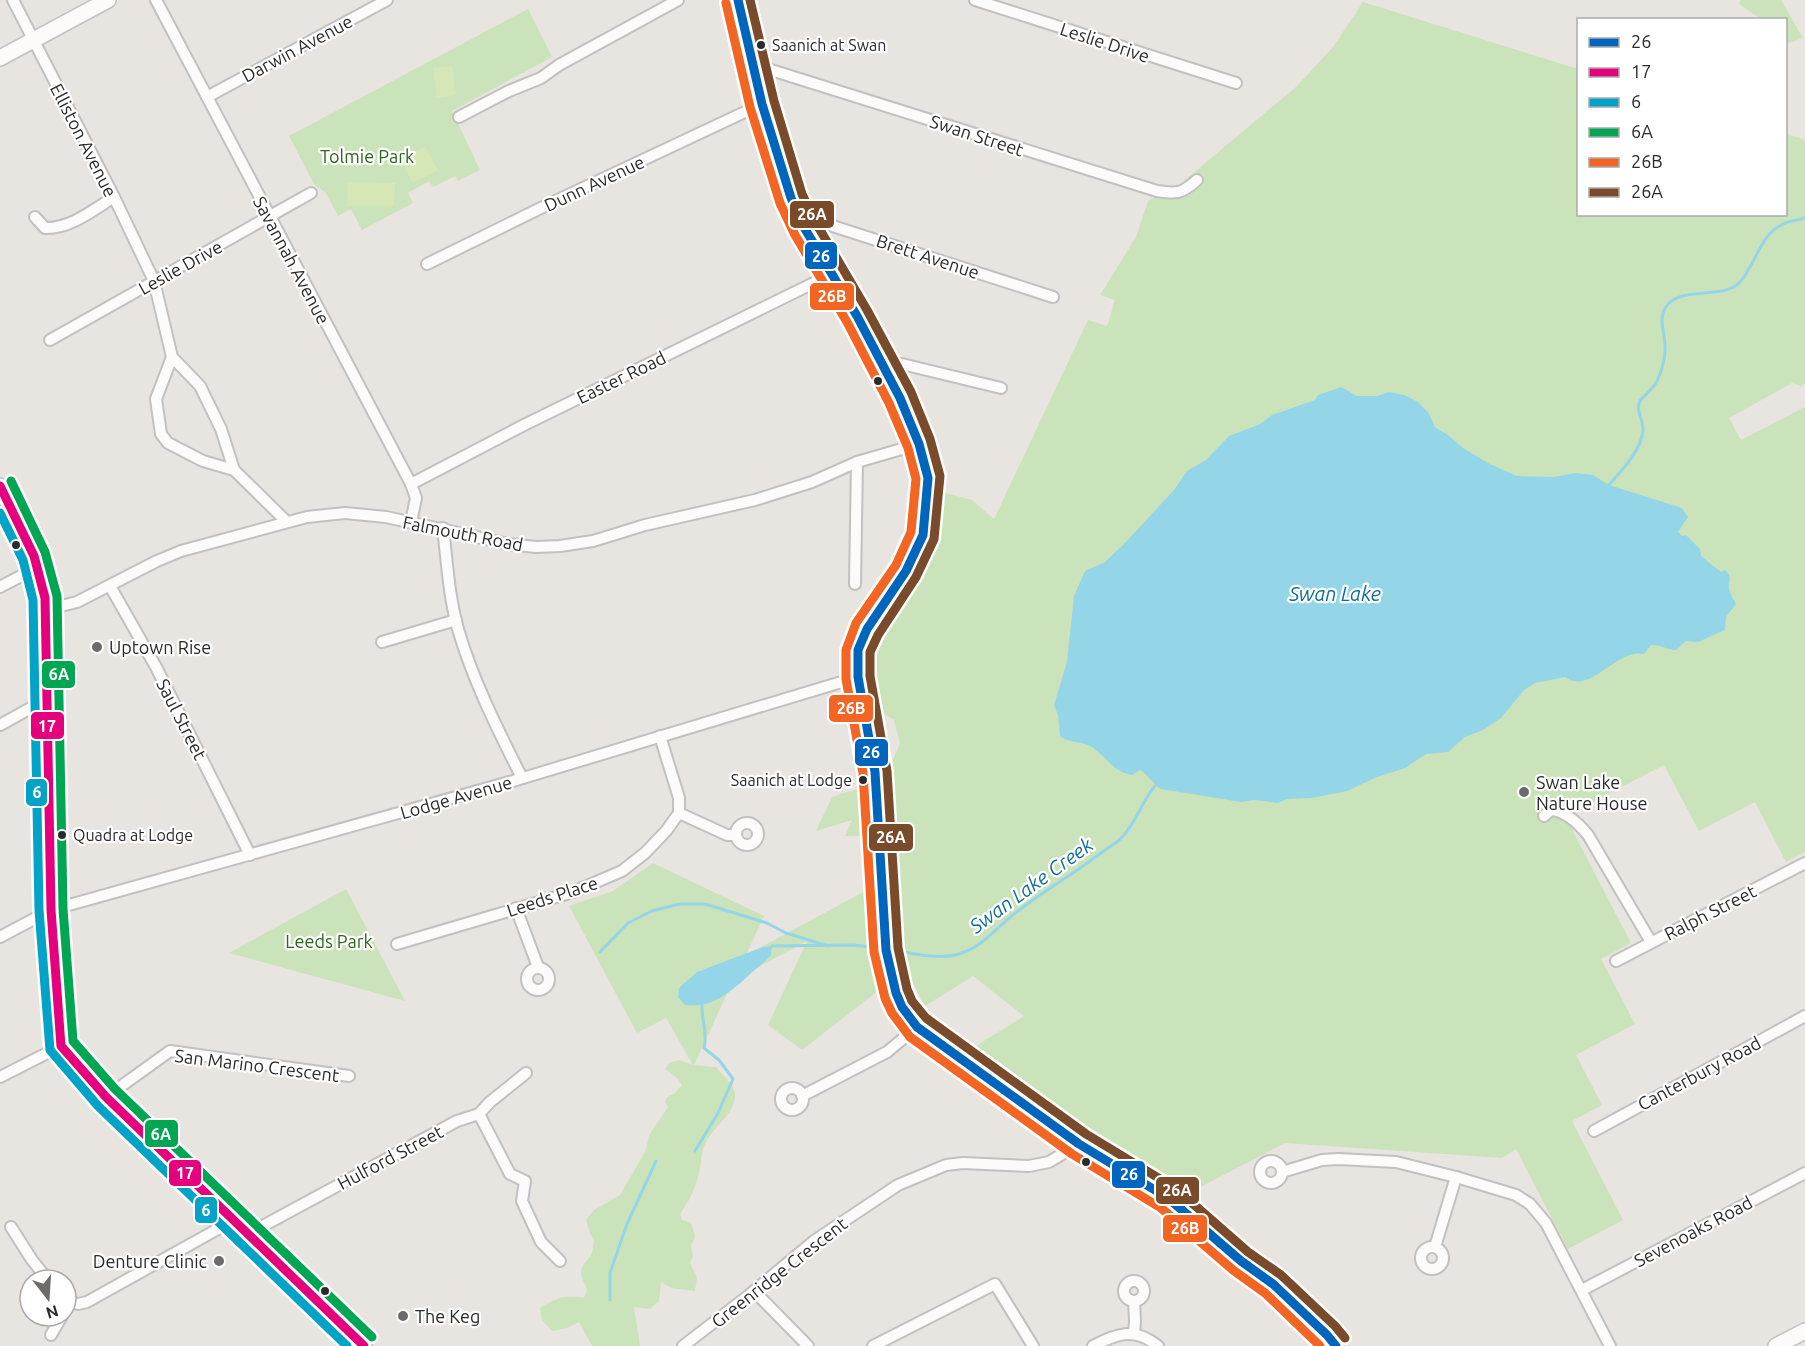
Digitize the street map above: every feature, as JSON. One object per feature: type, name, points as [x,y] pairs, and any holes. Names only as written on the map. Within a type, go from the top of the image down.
[{"type":"main road","points":[[0,58],[108,0]]},
{"type":"main road","points":[[738,0],[762,104],[791,198],[805,229],[885,369],[920,444],[928,478],[923,536],[906,571],[867,629],[858,650],[858,677],[875,772],[886,950],[896,993],[917,1028],[1079,1144],[1168,1198],[1241,1261],[1273,1284],[1336,1346]]},
{"type":"main road","points":[[0,486],[30,544],[39,567],[44,592],[51,910],[61,1046],[106,1097],[364,1346]]},
{"type":"main road","points":[[1776,1346],[1805,1331]]},
{"type":"street","name":"Elliston Avenue","points":[[13,0],[114,197],[154,281],[171,357]]},
{"type":"street","name":"Savannah Avenue","points":[[156,0],[411,484],[416,498],[411,522]]},
{"type":"street","name":"Darwin Avenue","points":[[207,97],[387,0]]},
{"type":"street","points":[[459,117],[509,91],[541,78],[559,64],[678,0]]},
{"type":"street","name":"Leslie Drive","points":[[975,0],[1236,83]]},
{"type":"street","name":"Swan Street","points":[[755,73],[771,70],[1157,191],[1175,193],[1184,191],[1197,180]]},
{"type":"street","name":"Dunn Avenue","points":[[427,264],[762,104]]},
{"type":"street","name":"Leslie Drive","points":[[50,340],[311,193]]},
{"type":"street","points":[[35,217],[45,228],[57,228],[69,224],[114,197]]},
{"type":"street","name":"Brett Avenue","points":[[805,229],[818,221],[1053,297]]},
{"type":"street","name":"Easter Road","points":[[411,484],[524,425],[832,274]]},
{"type":"street","points":[[234,470],[203,461],[168,443],[161,434],[156,399],[171,357],[200,386],[221,429],[234,470],[287,522]]},
{"type":"street","points":[[885,369],[893,364],[902,364],[1001,388]]},
{"type":"street","name":"Falmouth Road","points":[[45,609],[77,602],[181,551],[325,514],[345,513],[411,522],[508,544],[560,546],[593,541],[645,525],[755,500],[812,482],[857,462],[920,444]]},
{"type":"street","points":[[855,584],[857,462]]},
{"type":"street","points":[[442,528],[456,620],[487,707],[522,778]]},
{"type":"street","points":[[0,587],[39,567]]},
{"type":"street","name":"Saul Street","points":[[110,586],[156,667],[250,855]]},
{"type":"street","points":[[382,642],[456,620]]},
{"type":"street","name":"Lodge Avenue","points":[[0,937],[51,910],[522,778],[858,677]]},
{"type":"street","points":[[0,725],[47,699]]},
{"type":"street","points":[[660,736],[679,798],[679,813],[727,835],[736,835]]},
{"type":"street","points":[[1544,816],[1551,810],[1557,810],[1580,826],[1588,835],[1651,942]]},
{"type":"street","name":"Leeds Place","points":[[397,945],[586,888],[622,871],[645,853],[679,813]]},
{"type":"street","name":"Ralph Street","points":[[1616,961],[1805,863]]},
{"type":"street","points":[[516,908],[538,968]]},
{"type":"street","name":"Canterbury Road","points":[[1594,1131],[1805,1016]]},
{"type":"street","points":[[802,1096],[888,1052],[917,1028]]},
{"type":"street","points":[[0,1077],[61,1046]]},
{"type":"street","name":"San Marino Crescent","points":[[106,1097],[170,1051],[350,1076]]},
{"type":"street","name":"Hulford Street","points":[[248,1234],[457,1120],[479,1114],[490,1102],[526,1073]]},
{"type":"street","points":[[479,1114],[510,1174],[525,1181],[522,1201],[541,1242],[560,1261]]},
{"type":"street","name":"Greenridge Crescent","points":[[683,1346],[754,1291],[813,1241],[898,1185],[946,1165],[963,1163],[1029,1166],[1049,1162],[1079,1144]]},
{"type":"street","points":[[1282,1173],[1322,1160],[1396,1162],[1456,1176],[1516,1195],[1530,1204],[1546,1223],[1610,1346]]},
{"type":"street","name":"Sevenoaks Road","points":[[1582,1290],[1805,1173]]},
{"type":"street","points":[[1435,1247],[1456,1176]]},
{"type":"street","points":[[78,1303],[87,1302],[234,1220]]},
{"type":"street","points":[[11,1227],[38,1268]]},
{"type":"street","points":[[873,1346],[995,1284],[1033,1346]]},
{"type":"street","points":[[754,1291],[808,1346]]},
{"type":"street","points":[[1134,1301],[1134,1334]]},
{"type":"street","points":[[51,1335],[55,1328]]},
{"type":"street","points":[[1093,1346],[1122,1334],[1146,1336],[1158,1346]]},
{"type":"green space","points":[[1741,0],[1781,0],[1803,38],[1787,44],[1787,18],[1760,18],[1739,4]]},
{"type":"green space","points":[[1363,2],[1577,69],[1577,216],[1787,216],[1787,134],[1805,140],[1805,384],[1801,386],[1792,383],[1729,418],[1741,440],[1805,407],[1805,852],[1786,862],[1755,802],[1699,831],[1664,765],[1565,816],[1631,943],[1601,959],[1635,1024],[1576,1055],[1602,1105],[1572,1121],[1623,1220],[1568,1249],[1516,1149],[1502,1158],[1285,1143],[1185,1195],[1166,1179],[971,1049],[1024,1016],[973,976],[925,1006],[910,978],[902,949],[889,768],[900,744],[894,720],[877,709],[869,675],[869,647],[913,589],[937,545],[942,492],[972,500],[994,519],[1088,320],[1107,326],[1115,300],[1100,295],[1136,237],[1148,201],[1179,185],[1296,87],[1333,47]]},
{"type":"green space","name":"Tolmie Park","points":[[528,9],[552,57],[452,111],[480,170],[458,181],[455,176],[433,187],[429,181],[408,193],[413,203],[362,230],[351,209],[338,216],[326,193],[314,184],[289,136]]},
{"type":"green space","points":[[452,66],[456,95],[437,98],[433,68]]},
{"type":"green space","points":[[425,146],[438,170],[413,183],[400,160]]},
{"type":"green space","points":[[348,182],[395,183],[394,206],[347,206]]},
{"type":"green space","points":[[863,787],[866,836],[845,836],[852,820],[816,831],[832,797]]},
{"type":"green space","points":[[653,863],[764,916],[746,955],[869,889],[878,991],[802,1050],[768,1025],[807,941],[733,981],[694,1065],[716,1067],[735,1093],[731,1109],[705,1144],[695,1187],[680,1214],[682,1220],[691,1223],[695,1236],[691,1246],[693,1256],[690,1263],[697,1278],[695,1291],[671,1288],[661,1282],[659,1301],[650,1309],[634,1307],[640,1346],[592,1346],[579,1322],[567,1328],[552,1331],[542,1320],[540,1308],[560,1298],[583,1298],[586,1288],[581,1269],[591,1255],[594,1241],[586,1220],[594,1210],[620,1195],[646,1150],[649,1135],[668,1107],[665,1102],[667,1097],[675,1093],[682,1085],[665,1069],[669,1063],[679,1060],[693,1065],[666,1018],[637,1033],[569,906],[613,891]]},
{"type":"green space","name":"Leeds Park","points":[[346,889],[405,1001],[229,953]]},
{"type":"water","name":"Swan Lake","points":[[1341,387],[1357,396],[1377,396],[1389,392],[1404,395],[1418,402],[1428,412],[1435,427],[1463,448],[1517,476],[1553,477],[1575,473],[1593,475],[1609,485],[1682,508],[1688,517],[1678,532],[1682,536],[1686,535],[1700,549],[1701,556],[1721,572],[1725,570],[1729,575],[1729,589],[1736,604],[1726,617],[1725,630],[1698,642],[1686,641],[1676,650],[1651,645],[1644,654],[1634,654],[1623,658],[1584,681],[1574,681],[1565,677],[1535,683],[1524,690],[1501,718],[1483,730],[1465,737],[1448,752],[1426,754],[1405,768],[1377,777],[1347,791],[1312,798],[1287,799],[1278,803],[1254,800],[1241,802],[1161,789],[1140,770],[1132,775],[1125,773],[1118,770],[1088,745],[1066,740],[1060,736],[1058,715],[1054,705],[1067,662],[1074,596],[1085,571],[1105,562],[1174,490],[1187,471],[1206,460],[1229,436],[1260,424],[1272,415],[1315,400],[1318,395]]},
{"type":"water","points":[[772,946],[771,955],[768,958],[719,999],[703,1004],[685,1005],[678,997],[679,988],[697,972],[763,947]]},
{"type":"waterway","name":"Swan Lake Creek","points":[[1609,485],[1639,446],[1643,431],[1639,404],[1656,384],[1662,369],[1665,353],[1662,318],[1665,308],[1681,296],[1733,288],[1745,275],[1764,242],[1775,229],[1785,223],[1805,218]]},
{"type":"waterway","name":"Swan Lake Creek","points":[[895,950],[927,956],[951,956],[977,946],[1010,917],[1119,840],[1128,830],[1155,786]]},
{"type":"waterway","points":[[600,952],[628,923],[652,911],[679,904],[705,904],[767,923],[786,933],[828,946]]},
{"type":"waterway","name":"Swan Lake Creek","points":[[772,946],[854,945],[877,948]]},
{"type":"waterway","name":"Swan Lake Creek","points":[[695,1151],[718,1113],[733,1079],[719,1060],[704,1048],[702,1004]]},
{"type":"waterway","name":"Swan Lake Creek","points":[[610,1300],[610,1273],[627,1224],[656,1161]]},
{"type":"transit line","name":"26","points":[[738,0],[762,104],[791,198],[805,229],[857,316],[900,398],[919,444],[928,478],[923,535],[906,571],[867,629],[858,650],[858,677],[875,772],[886,950],[896,993],[902,1007],[917,1027],[1079,1144],[1168,1198],[1241,1261],[1273,1284],[1336,1346]]},
{"type":"transit line","name":"26A","points":[[750,0],[774,101],[802,194],[911,392],[930,439],[940,476],[934,539],[916,577],[878,635],[870,652],[870,676],[887,771],[898,948],[912,1001],[926,1018],[1086,1134],[1175,1188],[1248,1252],[1281,1275],[1345,1338]]},
{"type":"transit line","name":"26B","points":[[726,3],[750,107],[780,203],[795,235],[847,322],[889,403],[908,448],[916,479],[911,532],[896,565],[856,623],[846,650],[846,679],[863,773],[874,952],[885,998],[892,1013],[910,1037],[1072,1154],[1161,1208],[1233,1270],[1265,1293],[1320,1346]]},
{"type":"transit line","name":"6A","points":[[11,481],[45,552],[57,596],[63,909],[73,1041],[115,1089],[372,1337]]},
{"type":"transit line","name":"17","points":[[0,486],[34,556],[45,598],[51,910],[61,1046],[106,1097],[364,1346]]},
{"type":"transit line","name":"6","points":[[0,513],[23,560],[33,600],[39,910],[50,1050],[98,1106],[347,1346]]},
{"type":"place","name":"Saanich at Swan","points":[[761,45]]},
{"type":"place","name":"Uptown Rise","points":[[97,647]]},
{"type":"place","name":"Saanich at Lodge","points":[[863,780]]},
{"type":"place","name":"Swan Lake Nature House","points":[[1524,792]]},
{"type":"place","name":"Quadra at Lodge","points":[[62,835]]},
{"type":"place","name":"Denture Clinic","points":[[219,1261]]},
{"type":"place","name":"The Keg","points":[[403,1316]]}]
